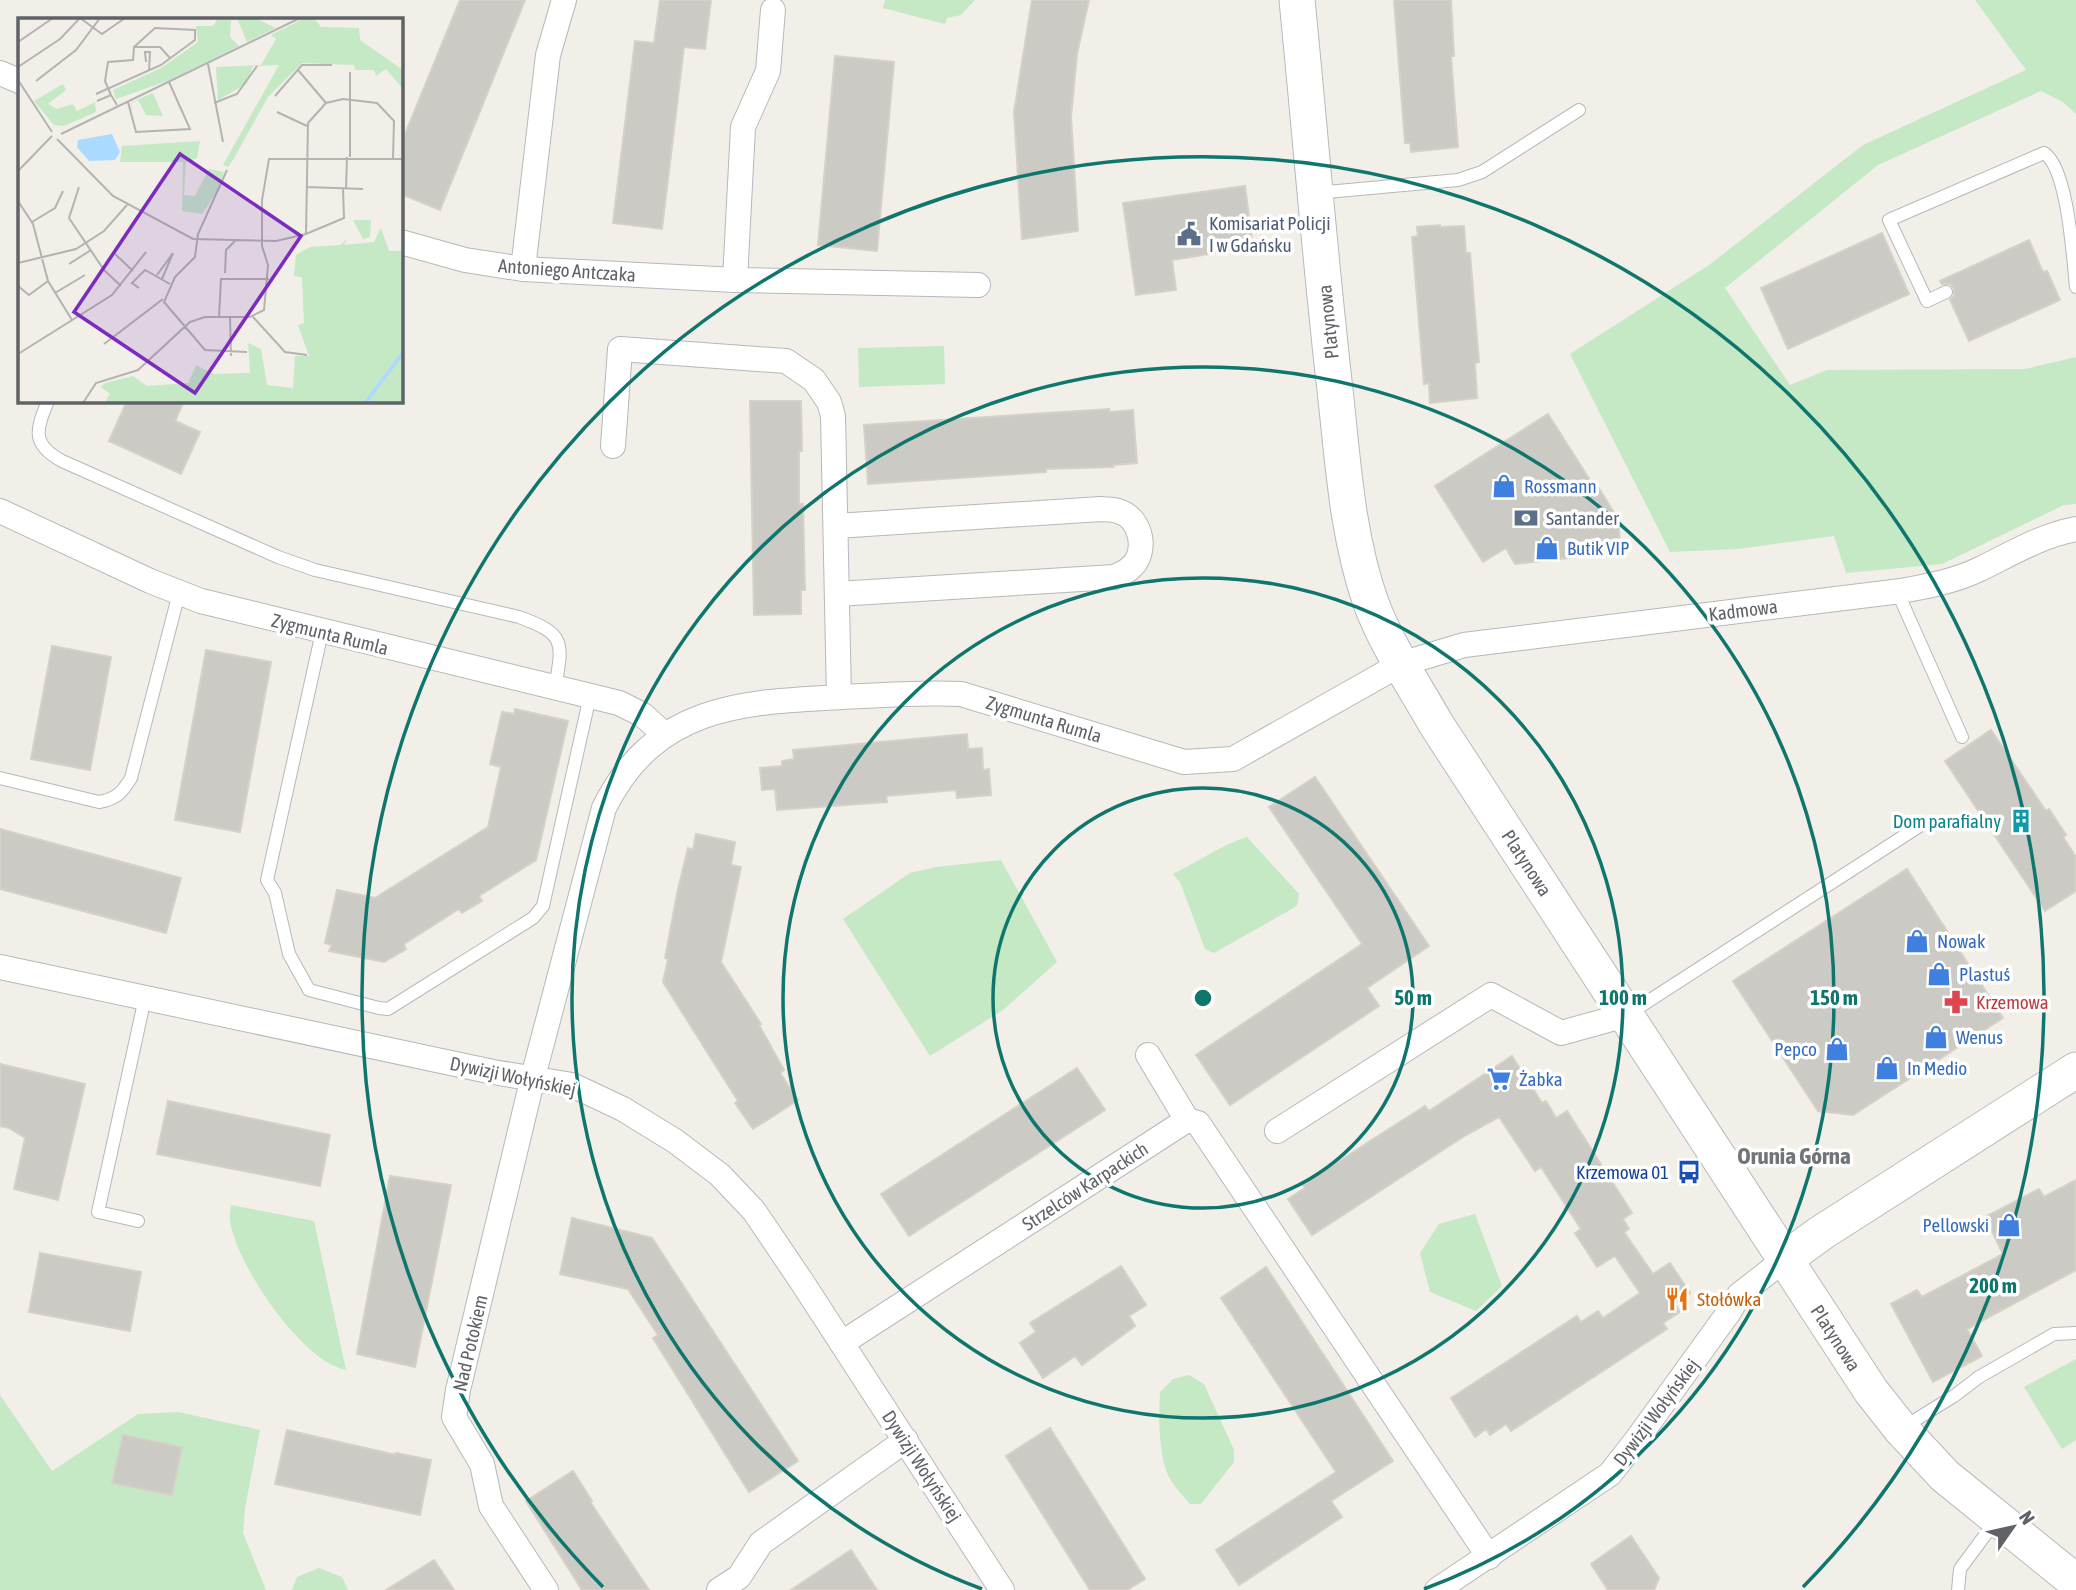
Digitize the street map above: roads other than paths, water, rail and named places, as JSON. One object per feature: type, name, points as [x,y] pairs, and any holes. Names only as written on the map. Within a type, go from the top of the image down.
[{"type":"street","name":"Platynowa","points":[[1297,0],[1349,508],[1371,602],[1383,632],[1436,724],[1871,1391],[1901,1429],[1945,1476],[2076,1582]]},
{"type":"street","points":[[523,269],[548,55],[562,5]]},
{"type":"street","points":[[735,280],[743,127],[768,71],[773,10]]},
{"type":"street","points":[[0,73],[18,81]]},
{"type":"street","name":"Antoniego Antczaka","points":[[402,242],[465,260],[523,269],[735,280],[978,285]]},
{"type":"street","points":[[613,446],[620,349],[786,361],[814,380],[829,402],[833,416],[839,697]]},
{"type":"street","points":[[835,526],[1101,509],[1119,511],[1133,521],[1141,537],[1139,555],[1130,569],[1114,577],[837,594]]},
{"type":"street","name":"Zygmunta Rumla","points":[[0,511],[179,593],[322,632],[619,703],[643,715],[665,735]]},
{"type":"street","name":"Kadmowa","points":[[1401,664],[1464,645],[1941,584],[1978,570],[2052,533],[2076,529]]},
{"type":"street","name":"Zygmunta Rumla","points":[[533,1077],[604,808],[615,786],[640,756],[665,735],[699,717],[727,707],[839,697],[933,692],[961,694],[1184,762],[1212,761],[1233,759],[1401,664]]},
{"type":"street","name":"Dywizji Wołyńskiej","points":[[0,967],[493,1072],[572,1085],[623,1109],[675,1141],[720,1175],[754,1211],[1002,1590]]},
{"type":"street","points":[[1276,1131],[1491,995],[1561,1033],[1626,1015]]},
{"type":"street","points":[[1148,1055],[1187,1120],[1198,1123],[1489,1557]]},
{"type":"street","points":[[1784,1260],[1821,1233],[2076,1070]]},
{"type":"street","name":"Nad Potokiem","points":[[533,1077],[458,1390],[454,1417],[482,1464],[491,1506],[546,1590]]},
{"type":"street","name":"Strzelców Karpackich","points":[[842,1343],[1187,1120]]},
{"type":"street","name":"Dywizji Wołyńskiej","points":[[1437,1590],[1610,1474],[1739,1295],[1784,1260]]},
{"type":"street","points":[[719,1590],[739,1577],[761,1542],[906,1440]]},
{"type":"lane","points":[[1316,193],[1458,180],[1482,172],[1579,110]]},
{"type":"lane","points":[[1946,292],[1927,301],[1889,220],[2044,153],[2053,162],[2067,205],[2076,287]]},
{"type":"lane","points":[[48,402],[38,428],[42,446],[47,453],[113,484],[278,557],[315,570],[519,617],[542,625],[555,635],[561,653],[555,688]]},
{"type":"lane","points":[[1897,591],[1962,737]]},
{"type":"lane","points":[[0,778],[99,802],[114,799],[123,791],[131,778],[179,593]]},
{"type":"lane","points":[[322,632],[267,880],[275,893],[289,954],[309,990],[379,1007],[388,1009],[410,996],[533,918],[543,906],[590,696]]},
{"type":"lane","points":[[1626,1015],[1921,825]]},
{"type":"lane","points":[[138,1221],[98,1212],[145,998]]},
{"type":"lane","points":[[1901,1429],[1979,1377],[2054,1334],[2076,1333]]},
{"type":"lane","points":[[1958,1590],[1959,1569],[1997,1519]]},
{"type":"place","name":"Komisariat Policji I w Gdańsku","points":[[1189,234]]},
{"type":"place","name":"Rossmann","points":[[1504,486]]},
{"type":"place","name":"Santander","points":[[1526,518]]},
{"type":"place","name":"Butik VIP","points":[[1547,548]]},
{"type":"place","name":"Dom parafialny","points":[[2021,821]]},
{"type":"place","name":"Nowak","points":[[1917,941]]},
{"type":"place","name":"Plastuś","points":[[1939,974]]},
{"type":"place","name":"Krzemowa","points":[[1956,1002]]},
{"type":"place","name":"Wenus","points":[[1936,1037]]},
{"type":"place","name":"Pepco","points":[[1837,1049]]},
{"type":"place","name":"In Medio","points":[[1887,1068]]},
{"type":"place","name":"Żabka","points":[[1499,1079]]},
{"type":"place","name":"Krzemowa 01","points":[[1689,1172]]},
{"type":"place","name":"Pellowski","points":[[2009,1225]]},
{"type":"place","name":"Stołówka","points":[[1677,1299]]},
{"type":"district","name":"Orunia Górna","points":[[1794,1156]]}]
